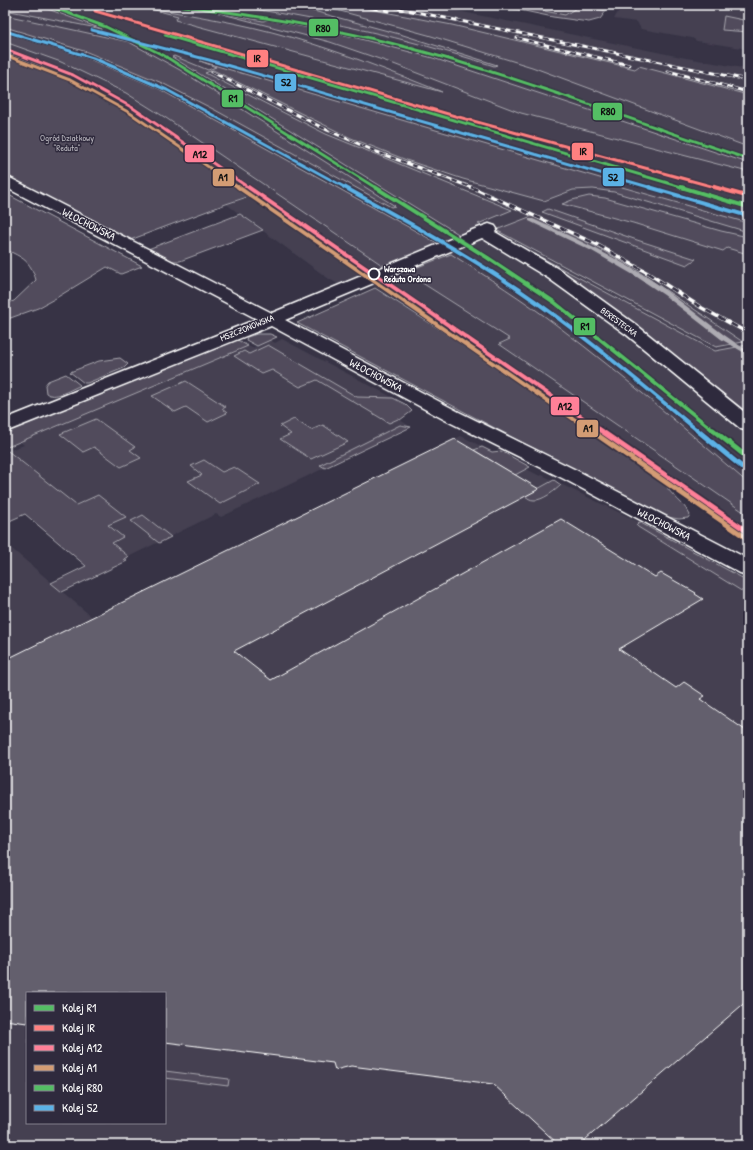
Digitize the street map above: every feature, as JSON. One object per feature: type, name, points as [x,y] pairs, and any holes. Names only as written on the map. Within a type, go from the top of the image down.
[{"type":"street","name":"WŁOCHOWSKA","points":[[5,181],[271,319],[446,413],[571,475],[748,568]]},
{"type":"street","name":"MSZCZONOWSKA","points":[[5,426],[485,231]]},
{"type":"street","name":"BERESTECKA","points":[[485,231],[554,274],[626,326],[748,425]]},
{"type":"shaded area","points":[[5,5],[429,5],[681,57],[748,69],[748,544],[484,358],[358,276],[338,284],[329,279],[226,204],[249,197],[154,128],[69,79],[5,53]]},
{"type":"shaded area","points":[[513,5],[581,5],[565,15]]},
{"type":"shaded area","points":[[622,5],[748,5],[748,21],[724,16],[722,29],[748,32],[746,44],[748,49],[697,41],[692,38],[641,29],[637,22],[614,19]]},
{"type":"shaded area","points":[[282,339],[405,404],[412,411],[400,420],[411,427],[221,517],[216,514],[124,559],[5,452],[24,445],[20,442],[248,346],[252,348],[270,340],[275,343]]},
{"type":"shaded area","points":[[461,436],[540,476],[542,475],[639,522],[748,581],[748,1145],[5,1145],[5,543],[92,617]]},
{"type":"green space","points":[[5,5],[37,5],[102,29],[5,10]]},
{"type":"green space","points":[[224,5],[291,5],[403,35],[497,65],[494,66],[428,46],[327,22]]},
{"type":"green space","points":[[318,5],[348,5],[452,25],[635,69],[639,66],[748,95],[748,147],[532,67],[428,35]]},
{"type":"green space","points":[[496,5],[513,5],[565,15],[581,5],[606,11],[600,19],[589,22],[553,17]]},
{"type":"green space","points":[[143,7],[235,23],[290,37],[348,56],[442,92],[175,20],[178,16]]},
{"type":"green space","points":[[215,12],[263,21],[268,20],[349,36],[433,58],[748,163],[748,172],[521,113],[391,63],[330,42]]},
{"type":"green space","points":[[5,15],[129,42],[180,70],[395,206],[391,207],[215,110],[162,83],[87,52],[5,27]]},
{"type":"green space","points":[[724,16],[748,21],[748,32],[722,30]]},
{"type":"green space","points":[[748,32],[748,48],[746,44]]},
{"type":"green space","points":[[5,33],[89,59],[159,89],[439,244],[385,267],[166,118],[126,93],[61,62],[5,42]]},
{"type":"green space","name":"Ogród Działkowy \"Reduta\"","points":[[5,53],[71,80],[133,115],[163,134],[250,196],[130,240],[5,175]]},
{"type":"green space","points":[[174,56],[208,70],[216,67],[200,61],[610,181],[615,185],[748,223],[748,232],[614,192],[593,189],[573,190],[544,201],[463,179],[409,161],[351,138],[213,70],[205,73],[326,134],[512,210],[478,224],[482,226],[460,235],[172,57]]},
{"type":"green space","points":[[5,193],[142,266],[121,274],[107,267],[38,308],[5,320],[5,304],[14,301],[36,280],[34,273],[25,260],[5,249]]},
{"type":"green space","points":[[589,196],[605,198],[721,231],[748,237],[748,254],[727,248],[723,251],[633,223],[562,204]]},
{"type":"green space","points":[[548,209],[696,259],[687,265],[542,212]]},
{"type":"green space","points":[[240,214],[263,230],[180,261],[171,261],[148,249]]},
{"type":"green space","points":[[532,216],[595,246],[630,266],[743,342],[716,347],[496,230]]},
{"type":"green space","points":[[451,254],[546,317],[655,404],[748,483],[748,515],[499,344],[510,339],[405,272]]},
{"type":"green space","points":[[535,254],[715,351],[748,345],[748,413],[641,329]]},
{"type":"green space","points":[[375,288],[484,358],[665,485],[690,515],[688,518],[679,519],[667,517],[506,434],[297,323]]},
{"type":"green space","points":[[257,334],[270,334],[277,337],[257,346],[246,340],[247,337]]},
{"type":"green space","points":[[234,338],[248,346],[5,448],[5,431]]},
{"type":"green space","points":[[268,345],[357,397],[393,398],[405,404],[412,411],[400,420],[398,419],[389,423],[317,380],[300,387],[272,370],[262,374],[234,356],[244,351],[249,354]]},
{"type":"green space","points":[[120,358],[128,364],[124,368],[87,383],[84,383],[70,372],[99,361]]},
{"type":"green space","points":[[66,374],[80,385],[58,395],[50,395],[46,393],[45,385],[48,381]]},
{"type":"green space","points":[[186,381],[226,407],[222,409],[227,413],[208,422],[186,407],[175,412],[152,396]]},
{"type":"green space","points":[[96,419],[135,447],[130,450],[141,458],[121,467],[94,447],[83,452],[60,434]]},
{"type":"green space","points":[[294,419],[311,430],[323,425],[348,442],[311,459],[280,439],[291,434],[280,426]]},
{"type":"green space","points":[[400,425],[411,427],[325,468],[320,465]]},
{"type":"green space","points":[[482,447],[492,452],[501,451],[530,467],[515,475],[474,450]]},
{"type":"green space","points":[[8,451],[76,505],[98,495],[126,517],[108,525],[123,537],[112,543],[129,557],[124,559],[127,561],[62,592],[51,583],[86,566],[25,514],[5,523],[5,452]]},
{"type":"green space","points":[[204,460],[222,472],[234,467],[260,484],[220,504],[188,481],[202,475],[191,466]]},
{"type":"green space","points":[[554,480],[561,485],[545,497],[534,500],[525,496]]},
{"type":"green space","points":[[143,515],[171,537],[159,543],[131,521]]},
{"type":"green space","points":[[639,522],[748,581],[748,595],[638,527],[636,525]]},
{"type":"green space","points":[[166,1071],[229,1079],[228,1086],[166,1078]]},
{"type":"building","points":[[455,439],[539,489],[234,651],[271,680],[561,519],[655,577],[661,573],[696,593],[695,594],[703,599],[619,649],[676,688],[684,682],[705,696],[700,699],[748,732],[748,1000],[579,1145],[559,1145],[493,1084],[351,1066],[335,1070],[333,1063],[166,1042],[166,992],[26,992],[26,1023],[5,1020],[5,660]]},
{"type":"waterway","points":[[531,220],[594,250],[654,285],[723,337],[748,353]]},
{"type":"railway","points":[[357,5],[389,11]]},
{"type":"railway","points":[[382,5],[748,80]]},
{"type":"railway","points":[[517,38],[629,65]]},
{"type":"railway","points":[[668,71],[748,92]]},
{"type":"railway","points":[[212,72],[327,130],[377,152],[473,188]]},
{"type":"railway","points":[[471,187],[596,244],[646,272],[702,308],[748,333]]},
{"type":"rail line","name":"R1","points":[[46,5],[106,27],[163,55],[488,258],[554,302],[748,458]]},
{"type":"rail line","name":"R80","points":[[177,5],[292,22],[349,33],[406,47],[535,86],[748,159]]},
{"type":"rail line","name":"IR","points":[[95,11],[455,116],[746,196]]},
{"type":"rail line","name":"S2","points":[[92,30],[209,60],[748,216]]},
{"type":"rail line","name":"S2","points":[[5,31],[93,58],[167,90],[449,245],[519,290],[582,335],[748,472]]},
{"type":"rail line","name":"R1","points":[[165,35],[748,207]]},
{"type":"rail line","name":"A12","points":[[5,49],[73,75],[133,108],[748,532]]},
{"type":"rail line","name":"A1","points":[[5,55],[70,80],[130,113],[745,537]]},
{"type":"place","name":"Warszawa Reduta Ordona","points":[[374,274]]}]
